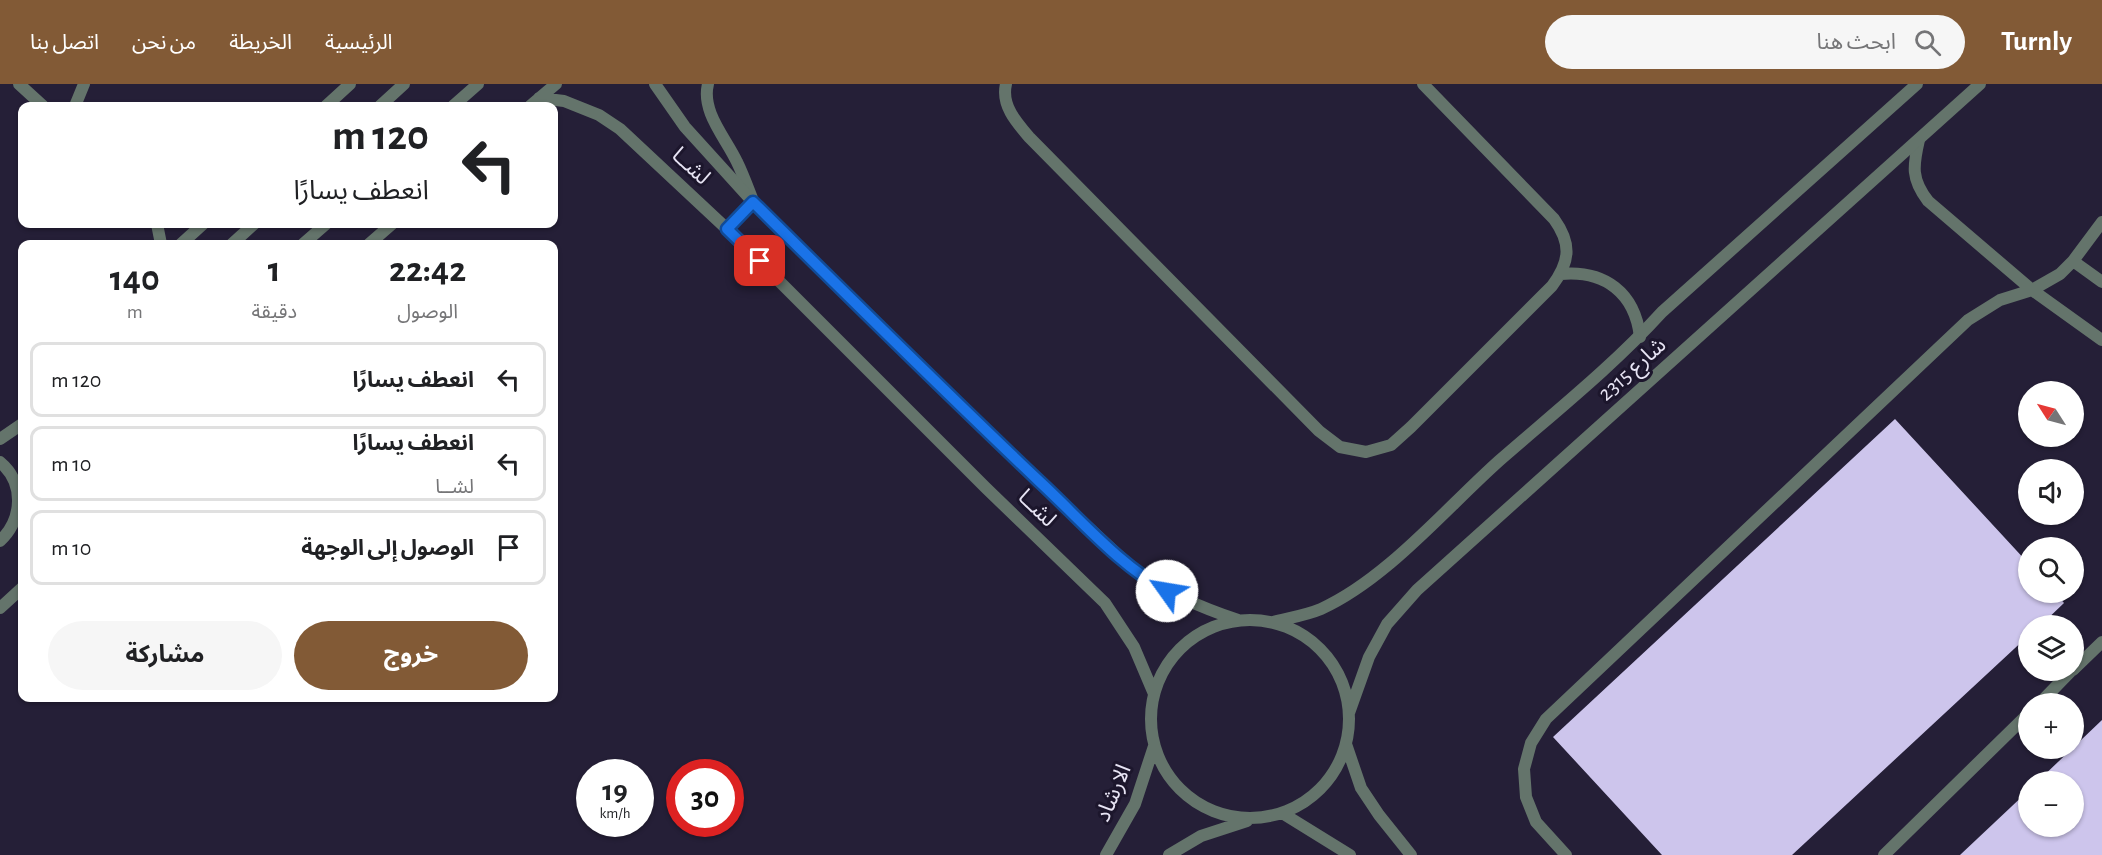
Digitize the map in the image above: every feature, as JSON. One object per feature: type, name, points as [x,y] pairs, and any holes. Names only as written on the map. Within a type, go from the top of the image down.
[{"type":"street","points":[[19,84],[39,102]]},
{"type":"street","points":[[77,102],[84,84]]},
{"type":"street","points":[[330,102],[350,84]]},
{"type":"street","points":[[384,102],[404,84]]},
{"type":"street","points":[[458,102],[478,84]]},
{"type":"street","points":[[535,102],[555,84]]},
{"type":"street","name":"لشــا","points":[[656,84],[685,127],[753,202],[995,440],[1133,569],[1153,584],[1181,599],[1238,620]]},
{"type":"street","points":[[708,84],[707,103],[711,116],[738,164],[753,202],[727,229]]},
{"type":"street","points":[[1006,84],[1004,91],[1011,117],[1029,137],[1318,431],[1340,447],[1366,452],[1392,445],[1536,303],[1562,274],[1566,259],[1567,245],[1554,219],[1423,84]]},
{"type":"street","name":"شارع 2315","points":[[1273,622],[1320,609],[1350,593],[1387,565],[1496,464],[1640,337],[1662,312],[1917,84]]},
{"type":"street","name":"شارع 2315","points":[[1349,713],[1369,657],[1387,624],[1416,590],[1980,84]]},
{"type":"street","name":"لشــا","points":[[535,102],[564,101],[599,114],[620,129],[727,229],[977,480],[1105,603],[1134,647],[1154,694]]},
{"type":"street","points":[[1919,140],[1913,165],[1918,188],[1928,201],[2032,290],[2102,340]]},
{"type":"street","points":[[1566,855],[1536,822],[1526,797],[1524,770],[1526,760],[1531,743],[1546,720],[1968,320],[2000,300],[2032,290],[2060,274],[2073,261],[2102,222]]},
{"type":"street","points":[[185,240],[199,228]]},
{"type":"street","points":[[237,240],[250,228]]},
{"type":"street","points":[[308,240],[321,228]]},
{"type":"street","points":[[374,240],[387,228]]},
{"type":"street","points":[[2073,261],[2102,282]]},
{"type":"street","points":[[1562,274],[1576,272],[1590,274],[1615,287],[1633,309],[1640,337]]},
{"type":"street","points":[[0,439],[18,427]]},
{"type":"street","points":[[0,462],[14,479],[18,493]]},
{"type":"street","points":[[0,541],[15,522],[18,512]]},
{"type":"street","points":[[0,608],[18,592]]},
{"type":"street","points":[[1169,855],[1201,836],[1297,807],[1323,787],[1333,774],[1346,744],[1349,713],[1347,695],[1332,662],[1320,648],[1298,632],[1273,622],[1238,620],[1206,630],[1178,650],[1159,678],[1154,694],[1151,720],[1154,746],[1166,773],[1174,784],[1196,804],[1223,816],[1253,819]]},
{"type":"street","points":[[2084,659],[2102,642]]},
{"type":"street","points":[[2050,693],[2062,681]]},
{"type":"street","points":[[1884,855],[2018,724]]},
{"type":"street","points":[[1346,744],[1361,788],[1379,815],[1412,855]]},
{"type":"street","name":"الارشاد","points":[[1106,855],[1135,804],[1154,746]]},
{"type":"street","points":[[1282,813],[1350,855]]},
{"type":"building","points":[[1895,419],[2018,552],[2018,603],[2064,603],[2051,615],[2018,615],[2018,645],[1792,855],[1662,855],[1553,737]]},
{"type":"building","points":[[2102,720],[2102,855],[1960,855],[2018,800],[2018,837],[2084,837],[2084,771],[2049,771],[2061,759],[2084,759],[2084,737]]},
{"type":"route","points":[[760,261],[727,229],[753,202],[995,440],[1133,569],[1167,591]]}]
